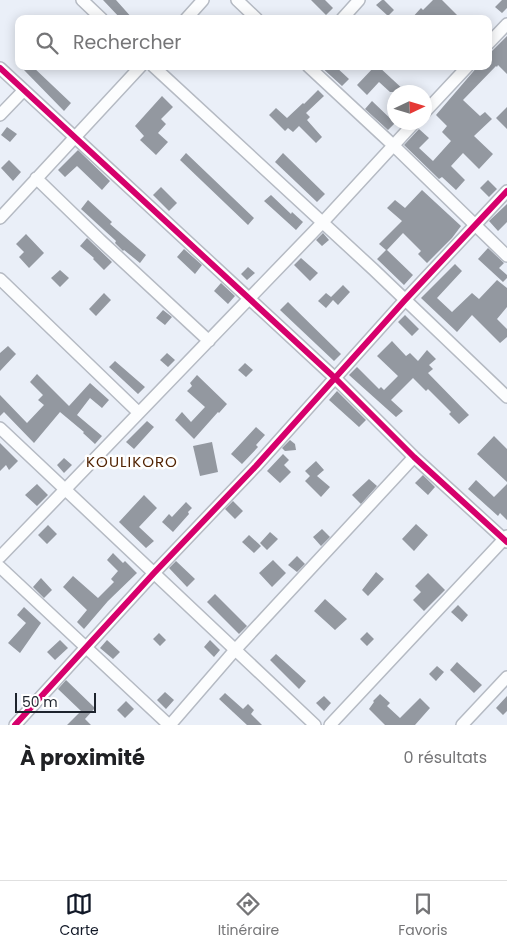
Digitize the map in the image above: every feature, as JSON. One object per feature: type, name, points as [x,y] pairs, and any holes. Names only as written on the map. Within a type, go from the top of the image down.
[{"type":"street","points":[[82,0],[98,15]]},
{"type":"street","points":[[190,15],[203,0]]},
{"type":"street","points":[[237,0],[253,15]]},
{"type":"street","points":[[346,15],[359,0]]},
{"type":"street","points":[[492,40],[507,24]]},
{"type":"street","points":[[0,68],[335,378],[414,457],[506,539],[330,725]]},
{"type":"street","points":[[0,218],[137,70]]},
{"type":"street","points":[[157,70],[507,397]]},
{"type":"street","points":[[312,70],[507,256]]},
{"type":"street","points":[[432,104],[464,70]]},
{"type":"street","points":[[0,115],[24,90]]},
{"type":"street","points":[[0,557],[322,223],[408,130]]},
{"type":"street","points":[[36,178],[208,342]]},
{"type":"street","points":[[15,725],[154,573],[256,466],[405,300],[507,191]]},
{"type":"street","points":[[0,280],[139,414]]},
{"type":"street","points":[[0,428],[314,725]]},
{"type":"street","points":[[0,567],[170,725],[235,650],[414,457]]},
{"type":"street","points":[[462,725],[507,676]]},
{"type":"building","points":[[103,0],[116,0],[129,15],[117,15]]},
{"type":"building","points":[[311,0],[325,0],[333,8],[326,15]]},
{"type":"building","points":[[384,0],[394,10],[387,15],[376,5]]},
{"type":"building","points":[[433,0],[442,0],[457,15],[415,15],[421,8],[423,10]]},
{"type":"building","points":[[502,0],[507,0],[507,8],[502,13],[495,7]]},
{"type":"building","points":[[507,36],[507,74],[498,65],[496,66],[463,100],[480,116],[485,112],[492,119],[474,136],[493,154],[479,169],[463,153],[451,166],[465,180],[456,190],[442,177],[439,179],[404,145],[420,130],[429,138],[419,148],[433,161],[451,141],[442,132],[447,126],[436,115],[475,70],[492,70],[492,51]]},
{"type":"building","points":[[24,70],[36,70],[71,103],[64,111]]},
{"type":"building","points":[[324,70],[339,70],[349,79],[342,86]]},
{"type":"building","points":[[371,70],[382,70],[398,85],[387,85],[387,89],[379,82],[367,95],[357,85]]},
{"type":"building","points":[[318,90],[324,96],[306,113],[310,117],[307,120],[322,137],[316,143],[299,126],[293,132],[288,128],[285,131],[269,115],[276,108],[287,118]]},
{"type":"building","points":[[162,96],[173,107],[161,119],[166,124],[158,133],[168,142],[156,155],[140,140],[144,136],[135,126]]},
{"type":"building","points":[[372,101],[387,115],[387,129],[365,109]]},
{"type":"building","points":[[507,107],[507,129],[496,118]]},
{"type":"building","points":[[7,127],[17,134],[10,142],[1,135]]},
{"type":"building","points":[[78,150],[110,181],[102,190],[77,166],[65,177],[58,170]]},
{"type":"building","points":[[186,153],[254,218],[248,225],[180,160]]},
{"type":"building","points":[[283,153],[325,194],[317,202],[275,162]]},
{"type":"building","points":[[9,160],[21,172],[13,181],[1,168]]},
{"type":"building","points":[[488,180],[497,189],[489,197],[480,188]]},
{"type":"building","points":[[161,187],[177,203],[169,211],[153,195]]},
{"type":"building","points":[[422,190],[461,226],[427,263],[418,254],[421,251],[403,233],[387,250],[413,275],[404,285],[377,259],[386,250],[379,244],[402,221],[387,208],[395,200],[405,208]]},
{"type":"building","points":[[271,195],[291,214],[292,212],[303,222],[296,230],[264,201]]},
{"type":"building","points":[[88,200],[112,222],[110,224],[146,255],[140,263],[123,251],[115,243],[116,241],[81,209]]},
{"type":"building","points":[[507,204],[507,222],[498,231],[489,221]]},
{"type":"building","points":[[323,233],[329,240],[322,246],[316,240]]},
{"type":"building","points":[[26,234],[44,253],[29,268],[19,257],[24,252],[16,244]]},
{"type":"building","points":[[87,238],[112,262],[104,270],[80,246]]},
{"type":"building","points":[[488,248],[504,263],[499,268],[507,275],[503,282],[478,259]]},
{"type":"building","points":[[184,249],[202,265],[195,274],[177,257]]},
{"type":"building","points":[[301,258],[318,273],[310,281],[294,265]]},
{"type":"building","points":[[455,264],[462,271],[437,298],[452,312],[472,293],[479,299],[497,280],[507,288],[507,307],[497,319],[507,329],[507,337],[500,343],[472,315],[457,332],[421,298]]},
{"type":"building","points":[[248,267],[255,273],[247,280],[241,274]]},
{"type":"building","points":[[60,270],[69,278],[60,287],[51,278]]},
{"type":"building","points":[[221,283],[235,296],[228,304],[214,291]]},
{"type":"building","points":[[343,285],[350,292],[338,305],[333,300],[326,308],[318,301],[326,293],[331,297]]},
{"type":"building","points":[[104,293],[111,300],[96,316],[89,309]]},
{"type":"building","points":[[288,302],[341,354],[334,361],[280,310]]},
{"type":"building","points":[[163,310],[172,317],[165,325],[156,318]]},
{"type":"building","points":[[405,315],[419,329],[412,336],[398,322]]},
{"type":"building","points":[[392,341],[406,356],[410,353],[418,361],[427,350],[436,359],[429,365],[433,369],[428,373],[469,415],[459,424],[449,414],[451,412],[428,389],[426,391],[413,378],[391,400],[403,411],[396,417],[349,375],[357,367],[379,389],[381,387],[384,390],[398,376],[377,356]]},
{"type":"building","points":[[8,346],[16,354],[0,371],[0,353]]},
{"type":"building","points":[[167,353],[175,360],[168,367],[160,360]]},
{"type":"building","points":[[115,361],[145,387],[138,394],[109,367]]},
{"type":"building","points":[[245,363],[253,370],[246,377],[238,370]]},
{"type":"building","points":[[37,374],[69,406],[90,383],[109,400],[102,408],[90,398],[77,415],[102,436],[95,444],[60,412],[34,443],[4,412],[0,416],[0,395],[27,423],[44,405],[38,400],[43,395],[30,382]]},
{"type":"building","points":[[197,375],[227,404],[194,439],[175,420],[182,412],[191,422],[205,407],[187,391],[192,386],[190,383]]},
{"type":"building","points":[[337,391],[366,420],[359,427],[329,400]]},
{"type":"building","points":[[147,421],[154,427],[134,449],[126,442]]},
{"type":"building","points":[[256,427],[265,435],[256,445],[258,447],[242,464],[231,454]]},
{"type":"building","points":[[494,436],[507,449],[507,482],[477,454]]},
{"type":"building","points":[[290,440],[295,444],[296,450],[285,451],[282,448]]},
{"type":"building","points":[[212,442],[218,472],[200,476],[193,446]]},
{"type":"building","points":[[0,443],[18,461],[9,470],[6,465],[0,471]]},
{"type":"building","points":[[283,454],[289,460],[284,465],[291,472],[280,483],[267,471]]},
{"type":"building","points":[[64,458],[72,465],[64,473],[57,465]]},
{"type":"building","points":[[316,461],[324,470],[317,476],[330,487],[321,497],[305,481],[310,476],[305,471]]},
{"type":"building","points":[[423,475],[435,487],[428,495],[415,483]]},
{"type":"building","points":[[369,479],[377,486],[361,504],[352,495]]},
{"type":"building","points":[[476,480],[494,497],[507,484],[507,520],[500,513],[498,516],[468,489]]},
{"type":"building","points":[[37,484],[48,495],[37,506],[25,495]]},
{"type":"building","points":[[144,495],[157,508],[139,527],[154,541],[146,548],[119,522]]},
{"type":"building","points":[[233,501],[243,511],[235,519],[225,509]]},
{"type":"building","points":[[186,502],[192,508],[173,532],[162,522],[169,514],[172,517]]},
{"type":"building","points":[[416,524],[428,535],[414,551],[402,539]]},
{"type":"building","points":[[48,525],[57,534],[47,544],[38,535]]},
{"type":"building","points":[[322,529],[330,537],[321,546],[313,537]]},
{"type":"building","points":[[270,532],[278,539],[267,550],[260,543]]},
{"type":"building","points":[[249,535],[261,546],[254,553],[242,542]]},
{"type":"building","points":[[113,553],[123,563],[125,561],[137,573],[108,601],[84,629],[77,622],[87,610],[63,587],[73,576],[98,598],[114,582],[111,579],[118,571],[107,560]]},
{"type":"building","points":[[297,556],[305,564],[297,572],[288,565]]},
{"type":"building","points":[[273,560],[286,573],[272,587],[259,573]]},
{"type":"building","points":[[176,561],[195,579],[187,587],[169,568]]},
{"type":"building","points":[[376,572],[384,579],[368,596],[362,590]]},
{"type":"building","points":[[428,573],[445,590],[424,611],[413,600],[421,592],[415,586]]},
{"type":"building","points":[[41,578],[52,590],[44,598],[33,587]]},
{"type":"building","points":[[215,594],[247,626],[239,634],[207,602]]},
{"type":"building","points":[[325,599],[347,619],[335,630],[314,611]]},
{"type":"building","points":[[458,605],[468,615],[462,622],[451,612]]},
{"type":"building","points":[[24,607],[41,623],[20,653],[8,643],[26,623],[17,615]]},
{"type":"building","points":[[367,632],[374,639],[367,646],[360,639]]},
{"type":"building","points":[[159,633],[166,640],[160,646],[153,639]]},
{"type":"building","points":[[60,640],[68,648],[55,660],[47,652]]},
{"type":"building","points":[[107,640],[120,652],[113,659],[100,648]]},
{"type":"building","points":[[210,640],[220,650],[214,657],[204,647]]},
{"type":"building","points":[[276,654],[306,681],[299,689],[270,660]]},
{"type":"building","points":[[457,662],[482,685],[474,693],[450,670]]},
{"type":"building","points":[[437,666],[444,672],[436,681],[429,674]]},
{"type":"building","points":[[66,680],[95,708],[85,719],[91,725],[67,725],[81,711],[58,689]]},
{"type":"building","points":[[165,692],[174,700],[166,709],[157,700]]},
{"type":"building","points":[[225,693],[243,709],[248,704],[254,710],[251,714],[262,725],[247,725],[219,699]]},
{"type":"building","points":[[380,694],[390,703],[387,706],[400,718],[420,698],[430,708],[415,725],[385,725],[369,709],[373,701]]},
{"type":"building","points":[[324,696],[331,703],[324,711],[316,703]]},
{"type":"building","points":[[507,696],[507,711],[503,715],[496,708]]},
{"type":"building","points":[[126,701],[134,709],[125,718],[117,710]]},
{"type":"cycle path","points":[[0,68],[335,378],[414,457],[507,542]]},
{"type":"cycle path","points":[[15,725],[154,573],[256,466],[405,300],[507,191]]},
{"type":"district","name":"KOULIKORO","points":[[132,461]]}]
